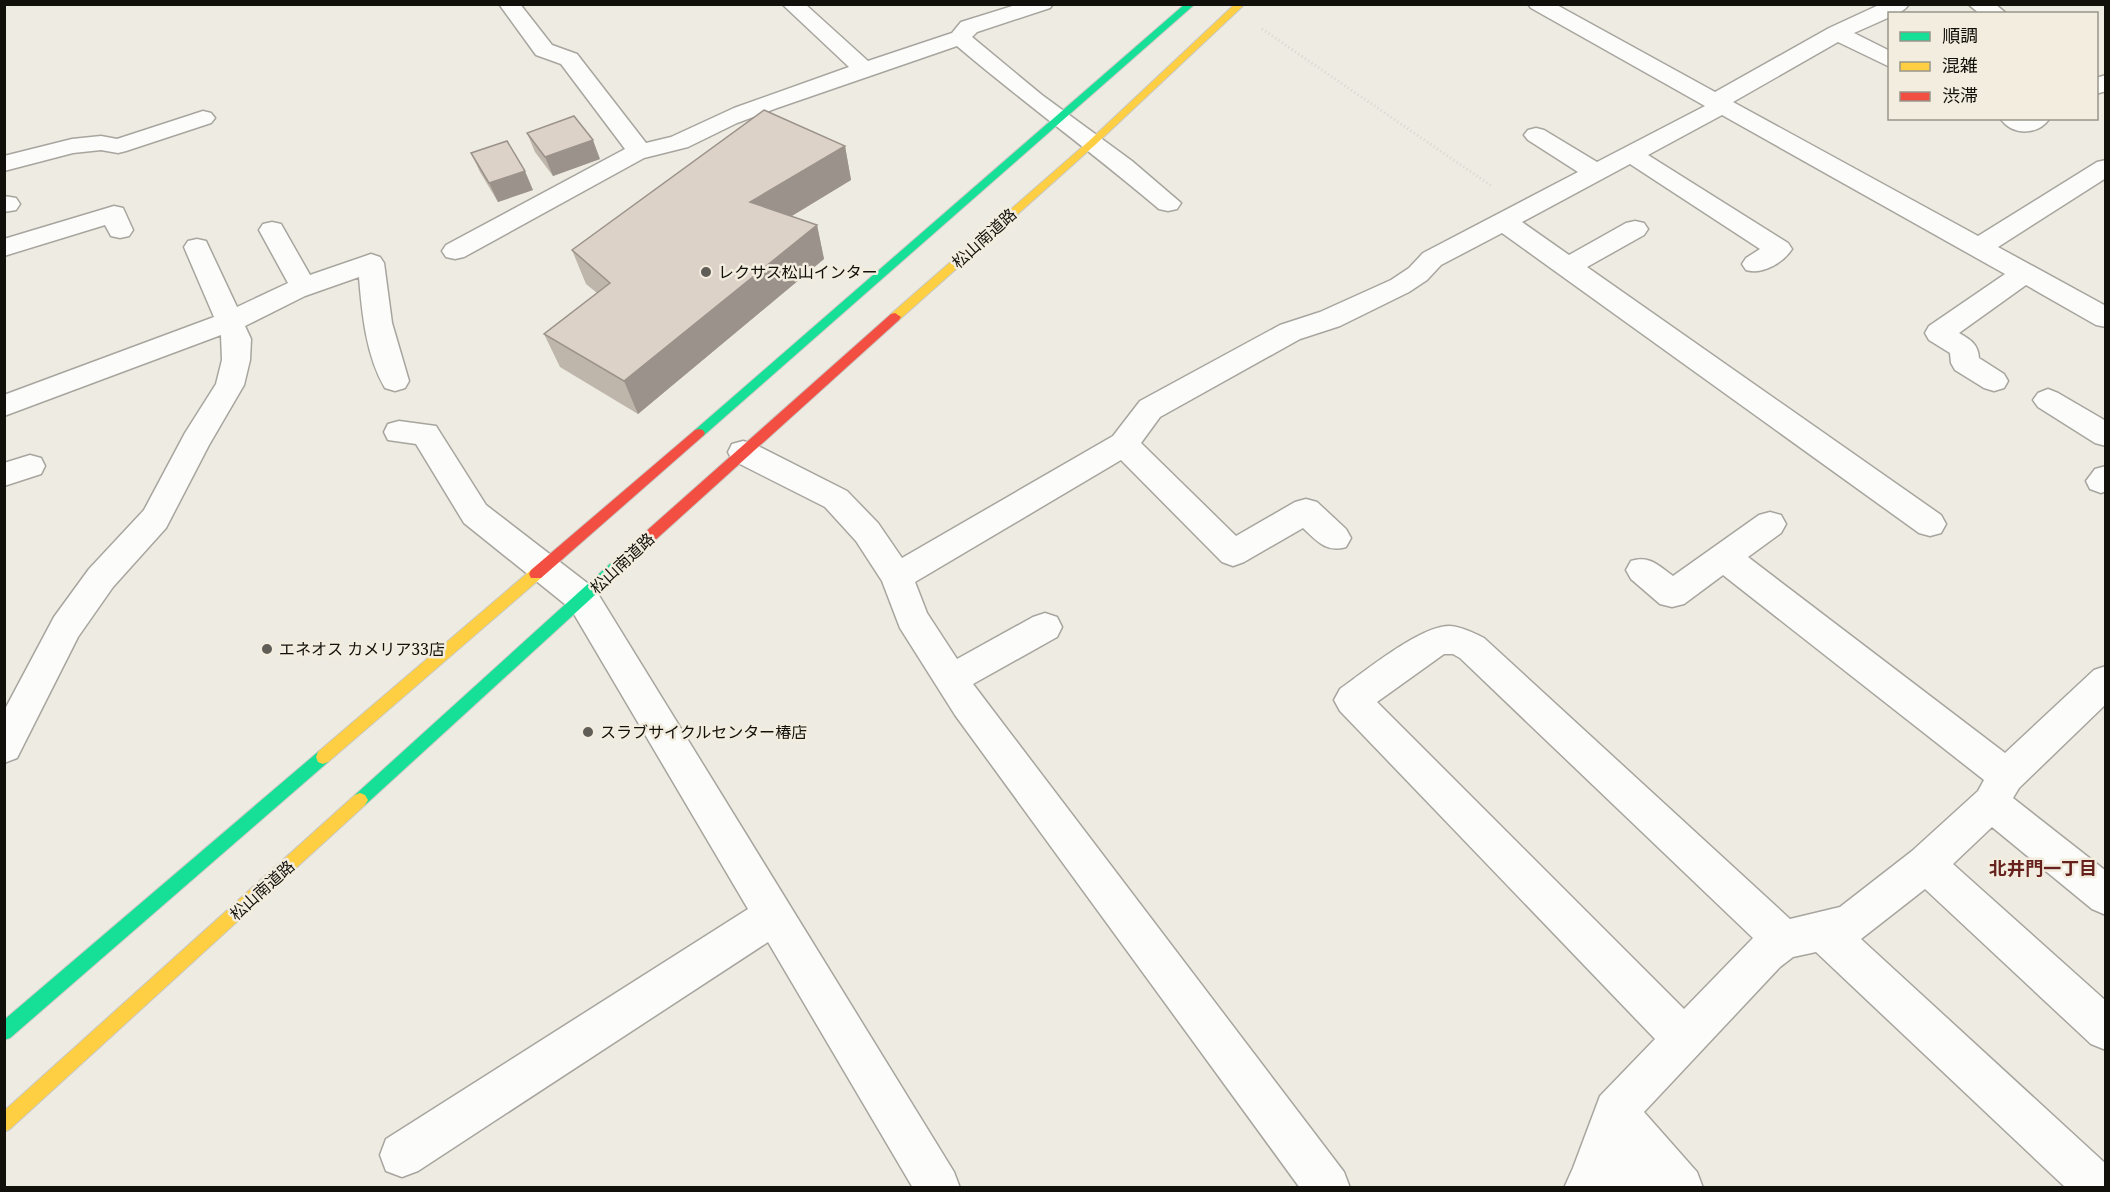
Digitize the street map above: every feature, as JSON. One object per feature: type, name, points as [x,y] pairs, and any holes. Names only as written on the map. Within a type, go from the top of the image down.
[{"type":"highway","points":[[4,1032],[710,424],[1191,4]]},
{"type":"highway","name":"松山南道路","points":[[4,1123],[743,452],[1092,143],[1241,4]]},
{"type":"street","points":[[509,4],[544,50],[569,59],[639,151]]},
{"type":"street","points":[[792,4],[865,70]]},
{"type":"street","points":[[455,251],[639,151],[656,151],[702,134],[740,114],[960,38],[969,27],[1043,4]]},
{"type":"street","points":[[1538,4],[2106,318]]},
{"type":"street","points":[[897,577],[1124,444],[1150,409],[1290,332],[1330,319],[1400,286],[1418,274],[1432,259],[1631,154],[1836,33],[1899,4]]},
{"type":"street","points":[[1978,4],[1993,12]]},
{"type":"street","points":[[1836,33],[1888,59]]},
{"type":"street","points":[[960,38],[1168,203]]},
{"type":"street","points":[[4,164],[72,146],[101,142],[119,153],[203,118]]},
{"type":"street","points":[[2015,120],[2027,126],[2036,120]]},
{"type":"street","points":[[1560,124],[1526,141],[1596,172]]},
{"type":"street","points":[[1631,154],[1779,249],[1755,264]]},
{"type":"street","points":[[1978,248],[2106,167]]},
{"type":"street","points":[[4,248],[114,214],[120,230]]},
{"type":"street","points":[[1515,215],[1567,267],[1930,524]]},
{"type":"street","points":[[1567,267],[1635,229]]},
{"type":"street","points":[[272,230],[304,287]]},
{"type":"street","points":[[4,747],[66,627],[100,578],[154,519],[196,441],[230,385],[236,360],[237,339],[196,247]]},
{"type":"street","points":[[4,406],[229,322],[304,287],[371,263],[383,352],[396,381]]},
{"type":"street","points":[[1994,381],[1965,363],[1964,349],[1939,333],[2025,273]]},
{"type":"street","points":[[2048,400],[2106,435]]},
{"type":"street","points":[[399,432],[425,435],[475,514],[583,599],[938,1188]]},
{"type":"street","points":[[1124,444],[1233,553],[1306,511],[1335,538]]},
{"type":"street","points":[[743,452],[836,499],[867,532],[897,577],[912,618],[951,679],[1328,1188]]},
{"type":"street","points":[[1642,570],[1672,594],[1770,524]]},
{"type":"street","points":[[1724,557],[1999,789],[2106,896]]},
{"type":"street","points":[[951,679],[1045,627]]},
{"type":"street","points":[[1684,1039],[1352,700],[1434,643],[1447,638],[1472,648],[2099,1188]]},
{"type":"street","points":[[1586,1188],[1591,1182],[1609,1129],[1684,1039],[1766,953],[1804,936],[1850,924],[1926,864],[2106,681]]},
{"type":"street","points":[[1926,864],[2106,1029]]},
{"type":"street","points":[[402,1155],[774,915]]},
{"type":"street","points":[[1609,1129],[1637,1188]]},
{"type":"street","points":[[1609,1129],[1681,1188]]},
{"type":"path","points":[[1227,16],[1263,30],[1413,134],[1515,215]]},
{"type":"building","name":"レクサス松山インター","points":[[764,110],[845,146],[750,202],[817,225],[624,381],[544,334],[610,283],[572,250]]},
{"type":"building","points":[[574,116],[593,140],[545,157],[527,133]]},
{"type":"building","points":[[507,141],[525,171],[489,183],[471,153]]},
{"type":"traffic: fast","points":[[699,433],[1191,4]]},
{"type":"traffic: fast","points":[[360,800],[648,538]]},
{"type":"traffic: fast","points":[[4,1032],[323,757]]},
{"type":"traffic: slow","points":[[895,317],[1092,143],[1241,4]]},
{"type":"traffic: slow","points":[[323,757],[536,574]]},
{"type":"traffic: slow","points":[[4,1123],[360,800]]},
{"type":"traffic: jam","points":[[648,538],[895,317]]},
{"type":"traffic: jam","points":[[536,574],[699,433]]},
{"type":"place","name":"レクサス松山インター","points":[[706,272]]},
{"type":"place","name":"エネオス カメリア33店","points":[[267,649]]},
{"type":"place","name":"スラブサイクルセンター椿店","points":[[588,732]]},
{"type":"district","name":"北井門一丁目","points":[[2043,868]]}]
